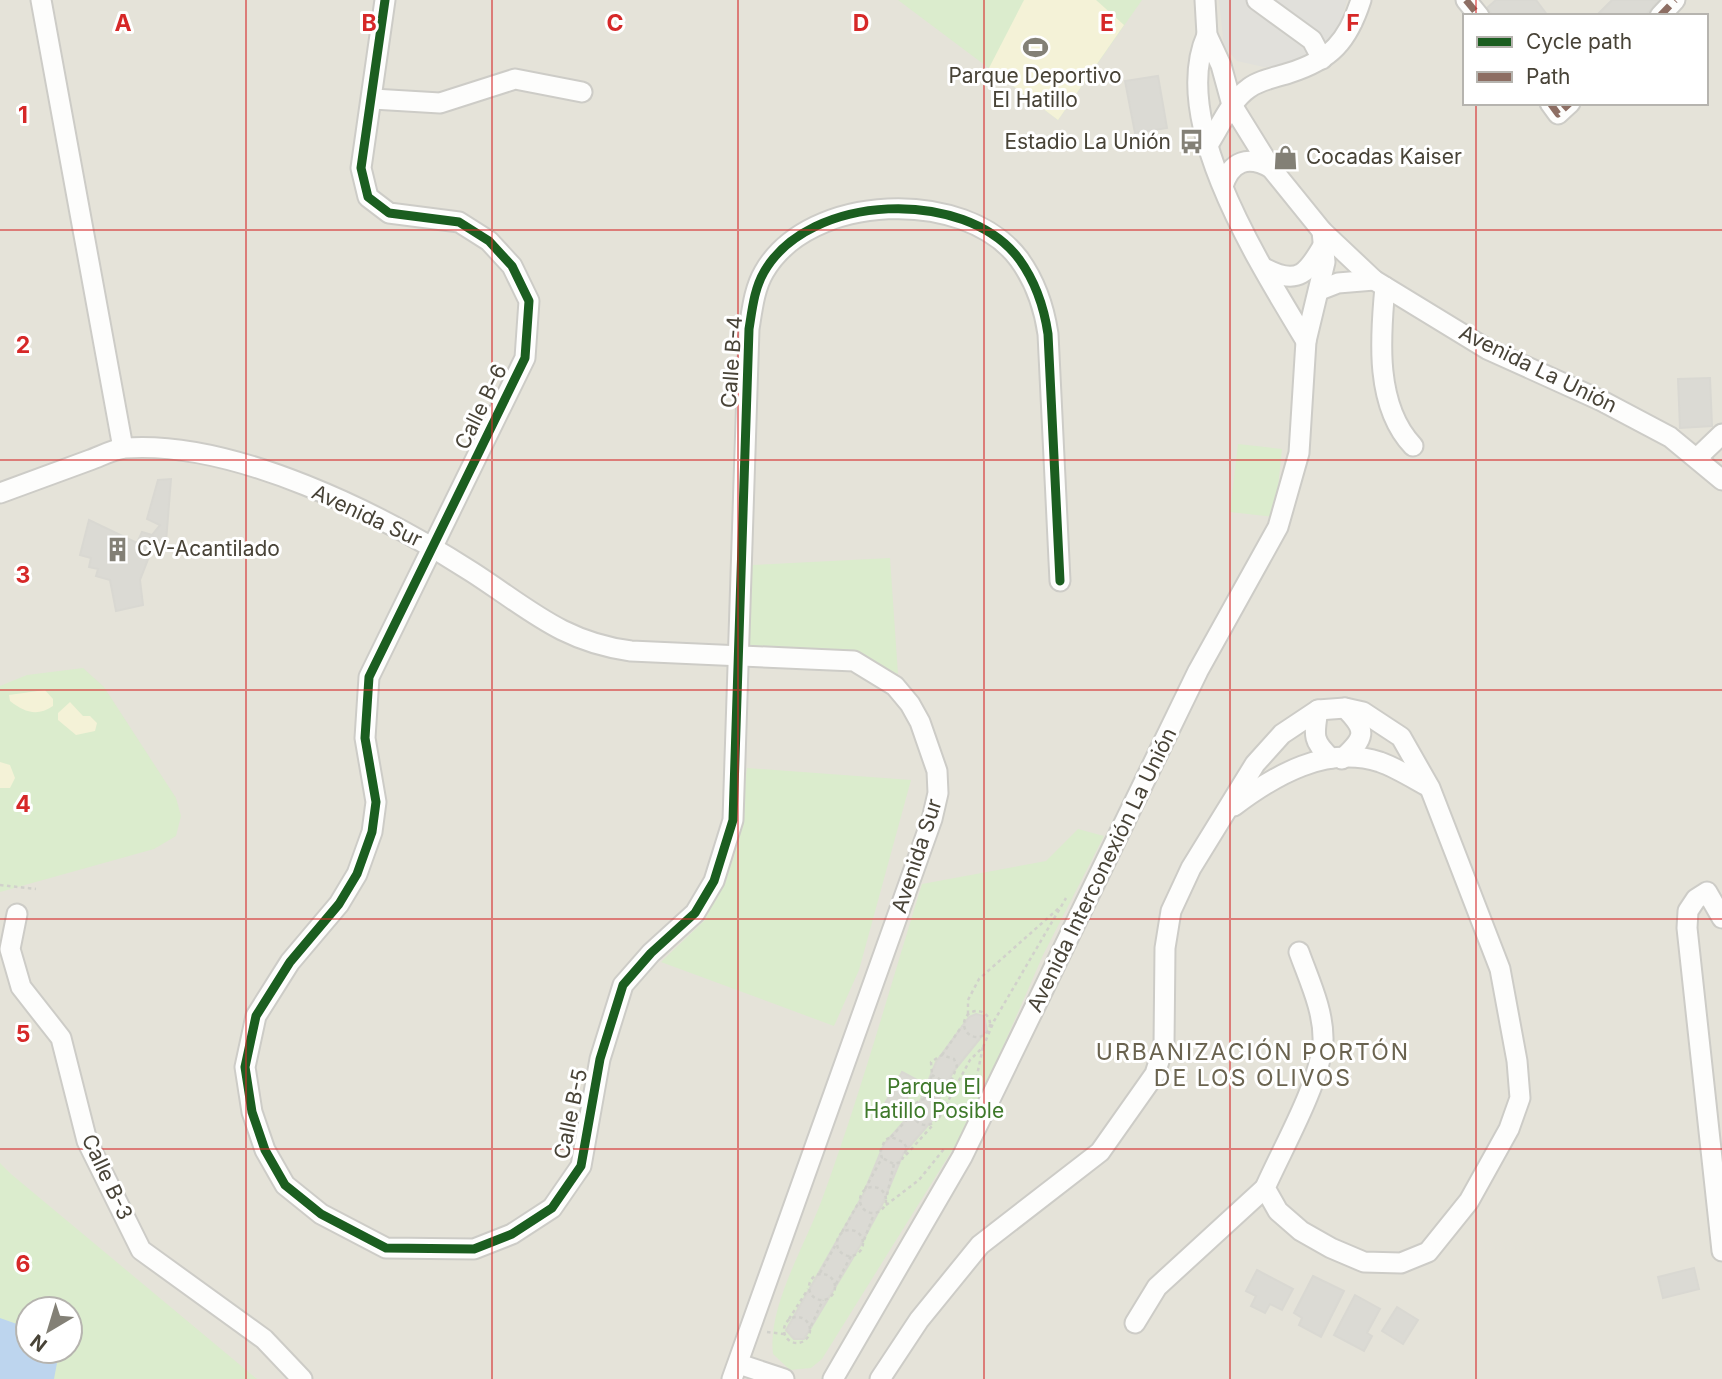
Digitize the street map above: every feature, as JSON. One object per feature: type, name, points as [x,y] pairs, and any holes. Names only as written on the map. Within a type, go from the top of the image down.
[{"type":"street","points":[[41,0],[123,448]]},
{"type":"street","name":"Calle B-6","points":[[385,0],[373,99],[361,168],[369,197],[389,213],[459,222],[489,241],[512,266],[529,301],[524,358],[432,546]]},
{"type":"street","name":"Avenida La Unión","points":[[1205,0],[1207,35],[1221,65],[1232,104],[1271,167],[1323,237],[1379,283],[1487,349],[1602,401],[1670,437],[1698,457],[1722,480]]},
{"type":"street","points":[[1258,0],[1312,40],[1322,59]]},
{"type":"street","points":[[1208,145],[1232,104],[1249,87],[1305,68],[1322,59],[1349,34],[1361,0]]},
{"type":"street","points":[[1466,0],[1477,14]]},
{"type":"street","points":[[1662,14],[1675,0]]},
{"type":"street","name":"Avenida La Unión","points":[[1207,35],[1198,55],[1196,74],[1208,145],[1223,186],[1306,341]]},
{"type":"street","points":[[373,99],[440,103],[515,79],[582,92]]},
{"type":"street","points":[[1551,105],[1558,114],[1568,105]]},
{"type":"street","points":[[1223,186],[1227,175],[1240,162],[1251,159],[1271,167]]},
{"type":"street","name":"Calle B-4","points":[[736,655],[749,330],[754,299],[763,272],[785,246],[809,229],[866,210],[920,209],[973,225],[998,240],[1018,258],[1031,279],[1044,309],[1048,334],[1060,581]]},
{"type":"street","points":[[1266,269],[1280,276],[1297,276],[1307,270],[1323,237]]},
{"type":"street","points":[[1306,341],[1325,262],[1323,237]]},
{"type":"street","points":[[1320,290],[1338,283],[1379,283],[1385,388],[1399,431],[1413,446]]},
{"type":"street","name":"Avenida Interconexión La Unión","points":[[833,1379],[962,1157],[1198,671],[1278,527],[1299,453],[1306,341]]},
{"type":"street","points":[[1698,457],[1722,434]]},
{"type":"street","name":"Avenida Sur","points":[[0,493],[123,448],[190,452],[274,474],[432,546],[519,601],[545,623],[577,639],[602,647],[631,651],[854,661],[895,686],[920,722],[937,771],[938,793],[932,819],[735,1372]]},
{"type":"street","name":"Calle B-5","points":[[432,546],[369,677],[365,738],[376,802],[372,832],[357,874],[339,904],[270,990],[256,1016],[245,1067],[252,1112],[285,1185],[321,1214],[386,1248],[474,1249],[512,1234],[552,1208],[581,1166],[600,1059],[623,985],[651,953],[695,913],[713,881],[724,853],[733,820],[736,655]]},
{"type":"street","points":[[1336,759],[1358,744],[1362,736],[1360,723],[1345,708]]},
{"type":"street","points":[[880,1379],[919,1320],[980,1245],[1100,1152],[1155,1074],[1164,1045],[1165,948],[1171,911],[1222,815],[1255,764],[1282,734],[1318,710],[1345,708],[1363,712],[1401,737],[1430,788],[1500,969],[1520,1098],[1509,1129],[1469,1201],[1428,1252],[1401,1263],[1364,1262],[1331,1248],[1301,1231],[1278,1210],[1265,1188]]},
{"type":"street","points":[[1318,710],[1314,732],[1317,746],[1336,759]]},
{"type":"street","points":[[1222,815],[1269,779],[1312,762],[1336,759],[1380,762],[1430,788]]},
{"type":"street","points":[[1722,918],[1707,892],[1696,899],[1688,911],[1691,978],[1722,1251]]},
{"type":"street","name":"Calle B-3","points":[[17,914],[10,949],[20,987],[61,1038],[87,1142],[141,1250],[264,1339],[302,1379]]},
{"type":"street","points":[[1135,1323],[1157,1287],[1265,1188],[1319,1066],[1323,1039],[1317,999],[1298,952]]},
{"type":"street","points":[[735,1372],[784,1379]]},
{"type":"path","points":[[0,885],[36,889]]},
{"type":"path","points":[[973,1095],[989,1030],[1071,892]]},
{"type":"path","points":[[823,1300],[810,1327],[810,1335],[798,1343],[790,1341],[784,1334],[784,1324],[809,1288],[810,1281],[820,1273],[860,1201],[882,1158],[881,1145],[913,1114],[914,1107],[924,1099],[932,1075],[931,1062],[942,1055],[963,1025],[968,1014],[968,1000],[979,979],[1062,906]]},
{"type":"path","points":[[968,1014],[981,1011],[986,1015],[989,1030]]},
{"type":"path","points":[[963,1025],[970,1036],[977,1038],[989,1030]]},
{"type":"path","points":[[886,1205],[894,1164],[905,1156],[939,1118],[970,1060],[984,1047]]},
{"type":"path","points":[[932,1075],[945,1082],[956,1073],[954,1059],[942,1055]]},
{"type":"path","points":[[924,1099],[936,1103],[939,1118]]},
{"type":"path","points":[[947,1104],[968,1119]]},
{"type":"path","points":[[913,1114],[920,1124],[934,1124]]},
{"type":"path","points":[[891,1137],[903,1142],[905,1156]]},
{"type":"path","points":[[882,1158],[894,1164]]},
{"type":"path","points":[[809,1288],[816,1299],[830,1298],[851,1256],[863,1248],[863,1241],[874,1214],[919,1180]]},
{"type":"path","points":[[865,1189],[878,1187],[887,1198]]},
{"type":"path","points":[[860,1201],[867,1212],[874,1214]]},
{"type":"path","points":[[842,1232],[854,1230],[863,1241]]},
{"type":"path","points":[[836,1244],[843,1255],[851,1256]]},
{"type":"path","points":[[820,1273],[832,1278],[836,1284]]},
{"type":"path","points":[[789,1319],[802,1317],[810,1327]]},
{"type":"path","points":[[764,1332],[784,1334]]},
{"type":"shaded area","points":[[0,0],[1722,0],[1722,1379],[0,1379]]},
{"type":"shaded area","points":[[1219,0],[1347,0],[1338,31],[1318,52],[1286,66],[1264,67],[1237,61],[1224,46]]},
{"type":"green space","name":"Parque Deportivo El Hatillo","points":[[898,0],[1142,0],[1058,120]]},
{"type":"green space","points":[[1238,444],[1282,449],[1275,517],[1230,512]]},
{"type":"green space","points":[[890,558],[898,674],[855,655],[745,648],[752,565]]},
{"type":"green space","points":[[83,668],[104,687],[176,798],[181,816],[176,836],[154,849],[0,892],[0,686],[27,675]]},
{"type":"green space","points":[[747,768],[911,780],[859,970],[834,1026],[661,962],[705,920],[734,858]]},
{"type":"green space","name":"Parque El Hatillo Posible","points":[[1078,829],[1104,836],[1043,955],[971,1120],[822,1359],[811,1368],[790,1370],[773,1354],[776,1315],[790,1273],[838,1156],[922,884],[1046,861]]},
{"type":"green space","points":[[0,1163],[11,1174],[257,1379],[0,1379]]},
{"type":"sand","name":"Parque Deportivo El Hatillo","points":[[1024,0],[1096,0],[1124,25],[1058,120],[989,68]]},
{"type":"sand","points":[[45,690],[53,699],[53,706],[41,711],[26,710],[10,701],[9,695]]},
{"type":"sand","points":[[70,702],[83,716],[90,716],[97,723],[95,731],[76,735],[58,720],[58,713]]},
{"type":"sand","points":[[0,762],[10,765],[15,778],[10,788],[0,788]]},
{"type":"water","points":[[0,1318],[14,1323],[14,1365],[57,1365],[54,1379],[0,1379]]},
{"type":"building","points":[[1496,0],[1536,0],[1546,14],[1492,14],[1487,8]]},
{"type":"building","points":[[1612,0],[1659,1],[1647,14],[1598,14]]},
{"type":"building","points":[[1158,76],[1167,128],[1135,133],[1125,81]]},
{"type":"building","points":[[1710,378],[1712,426],[1680,428],[1678,379]]},
{"type":"building","name":"CV-Acantilado","points":[[171,479],[166,542],[156,539],[140,580],[143,605],[116,611],[110,580],[96,576],[98,569],[89,567],[91,558],[80,555],[89,520],[137,543],[142,532],[152,535],[160,525],[147,519],[158,480]]},
{"type":"building","points":[[976,1014],[984,1016],[987,1030],[953,1072],[937,1103],[936,1116],[903,1154],[882,1205],[804,1339],[794,1339],[786,1330],[863,1195],[884,1144],[918,1106],[936,1062],[969,1017]]},
{"type":"building","points":[[902,1072],[917,1080],[897,1117],[882,1109]]},
{"type":"building","points":[[1694,1268],[1699,1289],[1663,1298],[1658,1277]]},
{"type":"building","points":[[1257,1270],[1293,1289],[1282,1310],[1270,1304],[1265,1313],[1251,1306],[1256,1296],[1246,1291]]},
{"type":"building","points":[[1313,1276],[1344,1291],[1321,1337],[1299,1325],[1302,1318],[1294,1313]]},
{"type":"building","points":[[1355,1295],[1380,1309],[1367,1333],[1372,1336],[1364,1351],[1334,1335]]},
{"type":"building","points":[[1397,1307],[1418,1320],[1403,1344],[1382,1331]]},
{"type":"marked path","points":[[1466,0],[1477,14]]},
{"type":"marked path","points":[[1662,14],[1675,0]]},
{"type":"marked path","points":[[1551,105],[1558,114],[1568,105]]},
{"type":"cycle path","points":[[385,0],[361,168],[368,197],[389,213],[459,222],[489,241],[512,266],[529,301],[525,358],[369,677],[365,738],[376,802],[372,832],[357,874],[339,904],[290,962],[256,1016],[245,1067],[252,1112],[265,1150],[285,1185],[321,1214],[386,1248],[474,1249],[512,1234],[552,1208],[581,1166],[600,1059],[623,985],[651,953],[695,913],[714,881],[733,820],[749,329],[754,300],[764,272],[786,246],[815,227],[850,214],[888,209],[926,211],[963,220],[994,236],[1019,259],[1038,295],[1048,334],[1060,581]]},
{"type":"place","name":"Parque Deportivo El Hatillo","points":[[1035,47]]},
{"type":"place","name":"Estadio La Unión","points":[[1191,142]]},
{"type":"place","name":"Cocadas Kaiser","points":[[1286,157]]},
{"type":"place","name":"CV-Acantilado","points":[[117,549]]},
{"type":"district","name":"URBANIZACIÓN PORTÓN DE LOS OLIVOS","points":[[1253,1065]]}]
